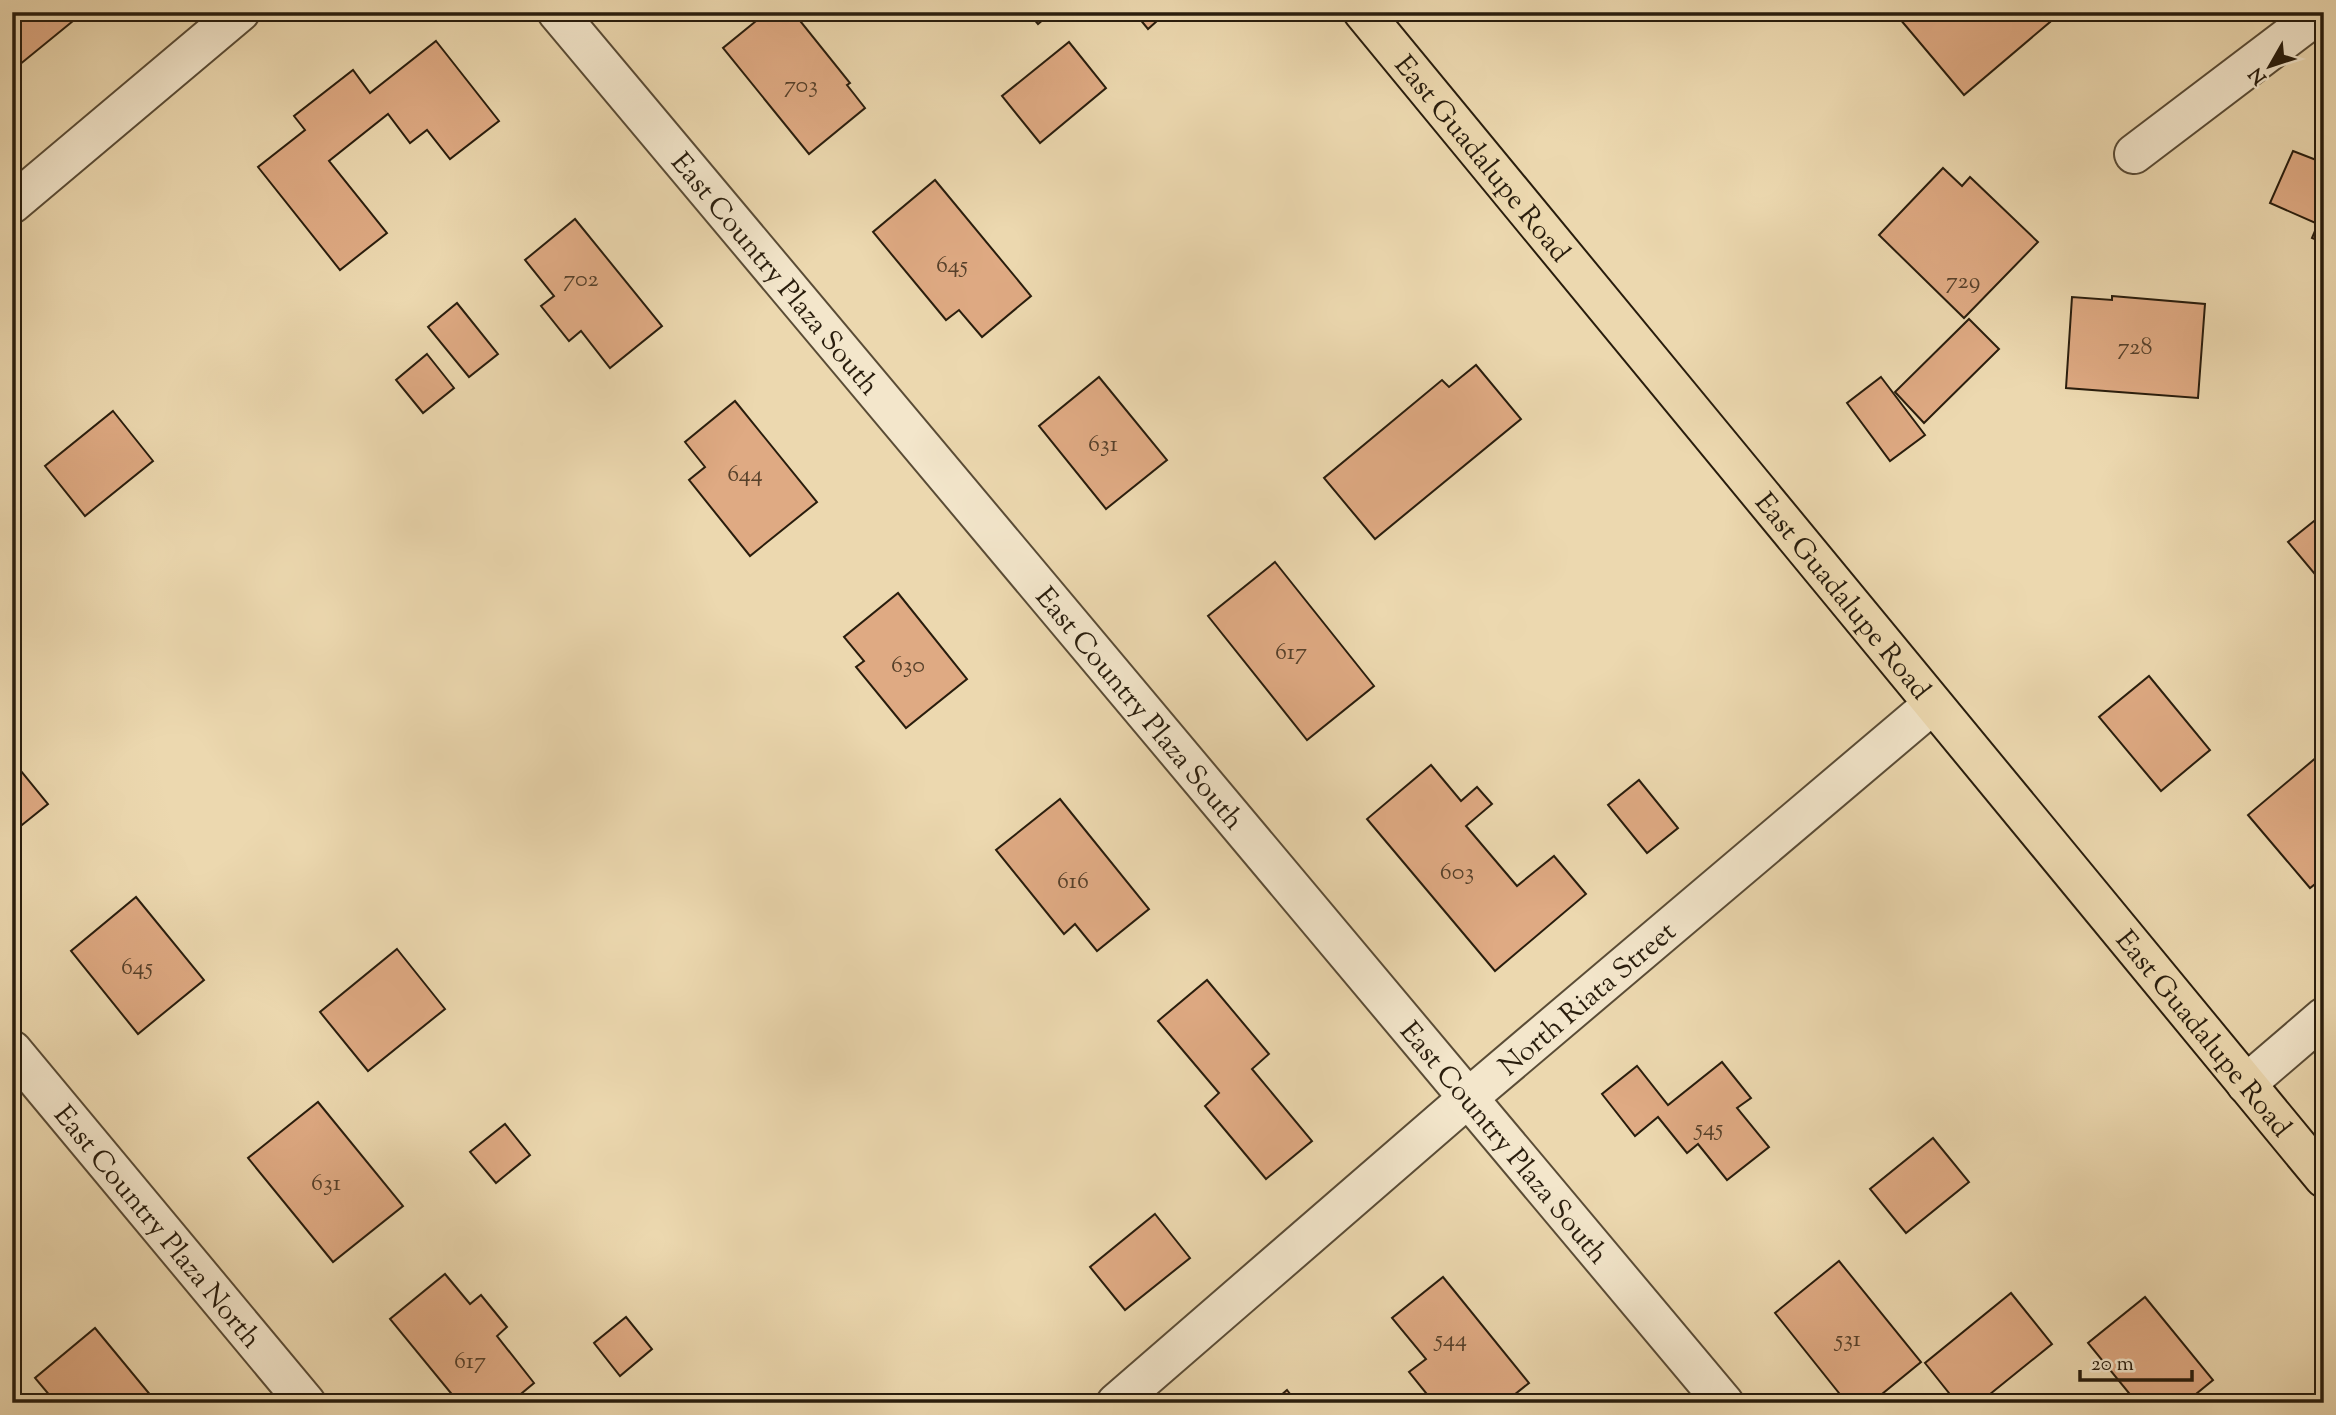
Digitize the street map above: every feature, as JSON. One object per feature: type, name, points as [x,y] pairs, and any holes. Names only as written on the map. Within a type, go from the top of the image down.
[{"type":"main road","name":"East Guadalupe Road","points":[[1363,12],[2324,1178]]},
{"type":"street","points":[[12,204],[240,12]]},
{"type":"street","name":"East Country Plaza South","points":[[557,12],[1724,1403]]},
{"type":"street","points":[[2134,154],[2320,12]]},
{"type":"street","name":"North Riata Street","points":[[1115,1403],[1468,1098],[1932,705]]},
{"type":"street","points":[[2246,1084],[2324,1017]]},
{"type":"street","name":"East Country Plaza North","points":[[12,1050],[306,1403]]},
{"type":"building","points":[[12,12],[84,12],[13,70]]},
{"type":"building","points":[[767,12],[793,12],[850,83],[847,85],[865,108],[809,154],[723,48]]},
{"type":"building","points":[[1028,12],[1052,12],[1038,24]]},
{"type":"building","points":[[1134,12],[1167,12],[1148,29]]},
{"type":"building","points":[[1894,12],[2042,12],[2050,22],[1964,95]]},
{"type":"building","points":[[436,41],[499,121],[450,159],[427,130],[410,143],[388,114],[329,161],[387,233],[340,270],[258,167],[305,130],[294,116],[353,70],[370,93]]},
{"type":"building","points":[[1069,42],[1106,88],[1040,143],[1002,96]]},
{"type":"building","points":[[2293,151],[2324,163],[2324,243],[2312,238],[2318,224],[2270,203]]},
{"type":"building","points":[[1943,168],[1962,186],[1970,177],[2038,242],[1964,318],[1879,235]]},
{"type":"building","points":[[935,180],[1031,296],[982,337],[959,310],[946,320],[873,232]]},
{"type":"building","points":[[575,219],[662,326],[610,368],[581,331],[569,341],[541,306],[554,296],[525,260]]},
{"type":"building","points":[[2112,296],[2205,304],[2198,398],[2066,388],[2072,297],[2112,300]]},
{"type":"building","points":[[457,303],[498,354],[469,377],[428,327]]},
{"type":"building","points":[[1969,319],[1999,349],[1924,423],[1895,392]]},
{"type":"building","points":[[427,354],[454,388],[423,413],[396,380]]},
{"type":"building","points":[[1476,365],[1521,419],[1375,539],[1324,478],[1442,380],[1449,387]]},
{"type":"building","points":[[1099,377],[1167,460],[1106,509],[1039,426]]},
{"type":"building","points":[[1881,377],[1925,435],[1890,461],[1847,403]]},
{"type":"building","points":[[735,401],[817,502],[750,556],[689,480],[705,467],[685,442]]},
{"type":"building","points":[[113,411],[153,461],[85,516],[45,466]]},
{"type":"building","points":[[2324,513],[2324,585],[2288,542]]},
{"type":"building","points":[[1275,562],[1374,686],[1307,740],[1208,616]]},
{"type":"building","points":[[898,593],[967,679],[906,728],[856,667],[864,661],[844,637]]},
{"type":"building","points":[[2149,676],[2210,750],[2161,791],[2099,717]]},
{"type":"building","points":[[2324,751],[2324,877],[2310,888],[2248,815]]},
{"type":"building","points":[[12,760],[48,804],[12,833]]},
{"type":"building","points":[[1431,765],[1461,801],[1477,787],[1492,804],[1466,826],[1517,886],[1554,856],[1586,894],[1495,971],[1367,819]]},
{"type":"building","points":[[1639,780],[1678,828],[1647,853],[1608,805]]},
{"type":"building","points":[[1060,799],[1149,909],[1097,951],[1075,924],[1064,934],[996,850]]},
{"type":"building","points":[[136,897],[204,980],[138,1034],[71,951]]},
{"type":"building","points":[[397,949],[445,1009],[368,1071],[320,1012]]},
{"type":"building","points":[[1207,980],[1269,1054],[1252,1069],[1312,1141],[1266,1179],[1205,1106],[1219,1093],[1158,1021]]},
{"type":"building","points":[[1722,1062],[1751,1098],[1737,1108],[1769,1147],[1727,1180],[1698,1144],[1687,1153],[1658,1117],[1635,1136],[1602,1094],[1637,1066],[1668,1105]]},
{"type":"building","points":[[318,1102],[403,1206],[333,1262],[248,1158]]},
{"type":"building","points":[[505,1124],[530,1155],[496,1183],[470,1152]]},
{"type":"building","points":[[1933,1138],[1969,1182],[1906,1233],[1870,1189]]},
{"type":"building","points":[[1155,1214],[1190,1258],[1125,1310],[1090,1267]]},
{"type":"building","points":[[1839,1261],[1921,1362],[1871,1403],[1847,1403],[1775,1313]]},
{"type":"building","points":[[445,1274],[470,1304],[481,1295],[507,1327],[497,1336],[534,1383],[510,1403],[459,1403],[390,1319]]},
{"type":"building","points":[[1443,1277],[1529,1383],[1504,1403],[1434,1403],[1409,1372],[1426,1359],[1392,1318]]},
{"type":"building","points":[[2011,1293],[2052,1344],[1979,1403],[1957,1403],[1925,1363]]},
{"type":"building","points":[[2145,1297],[2213,1380],[2185,1403],[2137,1403],[2088,1343]]},
{"type":"building","points":[[626,1317],[652,1349],[620,1376],[594,1343]]},
{"type":"building","points":[[95,1328],[157,1403],[56,1403],[35,1378]]},
{"type":"building","points":[[1287,1390],[1297,1403],[1272,1403]]}]
